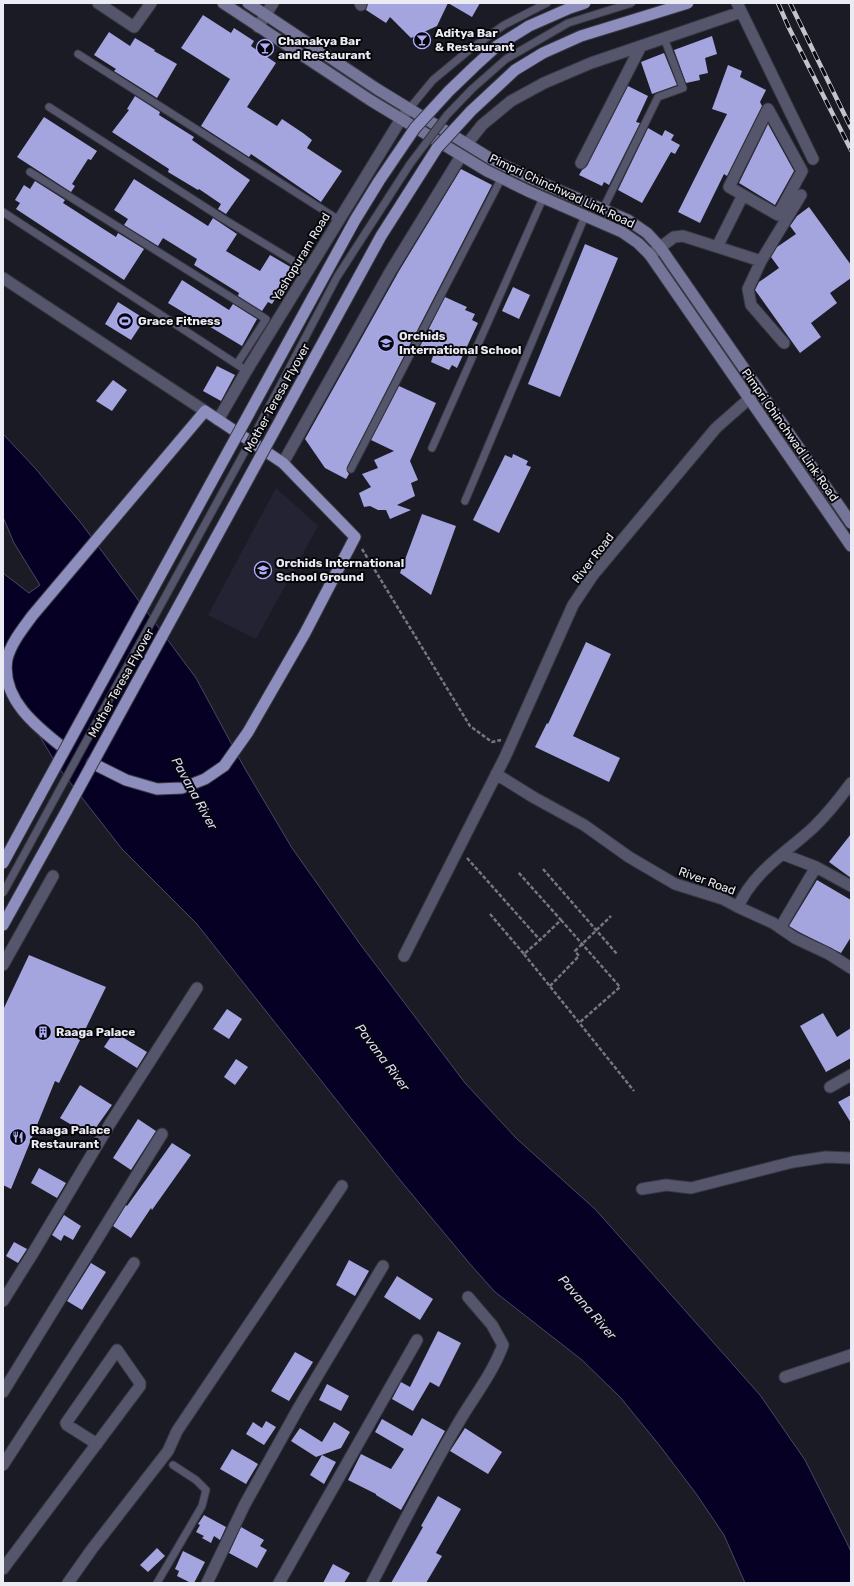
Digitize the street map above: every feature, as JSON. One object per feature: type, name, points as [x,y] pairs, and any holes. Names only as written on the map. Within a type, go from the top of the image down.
[{"type":"main road","name":"Pimpri Chinchwad Link Road","points":[[223,3],[401,120],[461,156],[501,179],[622,232],[638,243],[650,255],[851,546]]},
{"type":"main road","name":"Pimpri Chinchwad Link Road","points":[[248,3],[377,89],[467,144],[518,172],[628,220],[647,233],[660,247],[851,523]]},
{"type":"main road","name":"Mother Teresa Flyover","points":[[3,863],[355,220],[379,181],[415,128],[449,91],[497,46],[529,26],[585,3]]},
{"type":"main road","name":"Mother Teresa Flyover","points":[[3,925],[381,236],[437,148],[471,111],[515,70],[543,53],[581,36],[688,3]]},
{"type":"main road","points":[[65,750],[38,729],[13,699],[7,681],[7,660],[14,641],[32,616],[205,411],[283,463],[355,537],[305,633],[248,732],[224,766],[205,779],[182,788],[157,790],[126,780],[92,762]]},
{"type":"street","points":[[98,3],[134,27],[151,3]]},
{"type":"street","points":[[258,27],[273,3]]},
{"type":"street","points":[[467,144],[482,125],[511,101],[544,83],[591,63],[664,38],[739,8],[813,159]]},
{"type":"street","points":[[582,163],[641,46]]},
{"type":"street","name":"Yashopuram Road","points":[[218,420],[242,367],[308,270],[409,109]]},
{"type":"street","points":[[768,109],[802,171],[778,215],[743,195],[729,187],[768,109]]},
{"type":"street","points":[[283,463],[390,272],[461,156]]},
{"type":"street","points":[[717,247],[743,195]]},
{"type":"street","points":[[784,343],[751,306],[748,289],[801,195]]},
{"type":"street","points":[[650,255],[674,237],[683,236],[762,262]]},
{"type":"street","points":[[3,278],[205,411]]},
{"type":"street","name":"River Road","points":[[404,956],[513,739],[573,605],[593,575],[716,428],[759,390]]},
{"type":"street","name":"River Road","points":[[496,774],[533,797],[584,825],[629,857],[675,884],[723,899],[780,928],[795,938],[829,954],[851,968]]},
{"type":"street","points":[[738,907],[758,876],[814,827],[851,783]]},
{"type":"street","points":[[782,854],[816,867],[851,886]]},
{"type":"street","points":[[780,928],[816,867]]},
{"type":"street","points":[[3,966],[53,876]]},
{"type":"street","points":[[3,1301],[34,1253],[110,1122],[197,988]]},
{"type":"street","points":[[830,1087],[851,1075]]},
{"type":"street","points":[[3,1392],[162,1134]]},
{"type":"street","points":[[642,1189],[666,1185],[691,1188],[793,1162],[826,1157],[851,1158]]},
{"type":"street","points":[[68,1583],[92,1549],[168,1451],[177,1431],[342,1186]]},
{"type":"street","points":[[3,1465],[134,1263]]},
{"type":"street","points":[[207,1583],[245,1504],[299,1407],[383,1266]]},
{"type":"street","points":[[372,1583],[456,1425],[497,1361],[501,1351],[503,1345],[492,1325],[468,1297]]},
{"type":"street","points":[[279,1583],[417,1340]]},
{"type":"street","points":[[3,1569],[97,1444],[140,1385],[116,1350],[66,1422],[67,1425],[97,1444]]},
{"type":"street","points":[[785,1377],[851,1355]]},
{"type":"lane","points":[[3,893],[262,422],[337,276],[410,164],[447,115],[472,89],[506,59],[568,23],[632,3]]},
{"type":"lane","points":[[409,109],[433,80],[468,51],[504,25],[544,4]]},
{"type":"lane","points":[[603,209],[658,97],[682,88],[664,38]]},
{"type":"lane","points":[[78,54],[339,220]]},
{"type":"lane","points":[[49,107],[222,218],[308,270]]},
{"type":"lane","points":[[3,212],[242,367],[266,319],[30,172]]},
{"type":"lane","points":[[351,469],[501,179]]},
{"type":"lane","points":[[432,448],[543,198]]},
{"type":"lane","points":[[464,501],[585,216]]},
{"type":"lane","points":[[157,1583],[202,1506],[206,1490],[196,1480],[173,1465]]},
{"type":"path","points":[[355,537],[470,726],[492,742],[513,739]]},
{"type":"path","points":[[459,848],[540,940]]},
{"type":"path","points":[[543,869],[597,929],[617,954]]},
{"type":"path","points":[[518,872],[620,987],[579,1023]]},
{"type":"path","points":[[490,914],[634,1091]]},
{"type":"path","points":[[550,986],[579,956],[575,951],[611,916]]},
{"type":"path","points":[[524,954],[561,920]]},
{"type":"shaded area","name":"Orchids International School Ground","points":[[276,488],[318,526],[256,639],[208,615]]},
{"type":"water","name":"Pavana River","points":[[3,434],[35,468],[81,523],[196,678],[244,767],[292,848],[360,944],[465,1083],[517,1139],[595,1209],[760,1395],[805,1460],[847,1543],[851,1552],[851,1583],[745,1583],[724,1535],[697,1495],[620,1397],[582,1360],[495,1292],[470,1264],[400,1180],[196,923],[122,849],[58,767],[3,674],[3,573],[29,593],[40,585],[14,543],[3,517]]},
{"type":"building","points":[[368,3],[448,3],[437,26],[411,38],[390,17],[386,23],[366,10]]},
{"type":"building","points":[[448,3],[480,3],[472,17]]},
{"type":"building","points":[[203,15],[231,33],[234,28],[254,41],[251,46],[276,63],[247,107],[277,126],[282,119],[303,133],[312,140],[307,148],[342,171],[321,202],[251,154],[249,157],[201,126],[230,79],[181,48]]},
{"type":"building","points":[[109,32],[130,46],[135,38],[177,64],[157,98],[114,71],[116,69],[94,55]]},
{"type":"building","points":[[712,36],[717,54],[705,58],[708,73],[699,75],[700,80],[686,83],[674,50]]},
{"type":"building","points":[[664,53],[677,85],[652,94],[641,62]]},
{"type":"building","points":[[728,65],[742,71],[740,77],[766,90],[760,102],[762,106],[727,176],[724,174],[700,223],[678,212],[727,114],[712,109]]},
{"type":"building","points":[[628,86],[648,96],[636,122],[640,123],[609,185],[604,182],[602,186],[579,175],[587,166]]},
{"type":"building","points":[[135,96],[160,112],[159,115],[194,137],[192,140],[250,180],[226,214],[218,209],[221,204],[199,189],[198,190],[168,172],[169,169],[112,132],[129,110],[127,109]]},
{"type":"building","points":[[44,117],[97,151],[91,160],[88,159],[72,184],[75,186],[71,192],[17,157]]},
{"type":"building","points":[[768,124],[794,171],[775,205],[739,183]]},
{"type":"building","points":[[648,128],[662,136],[665,130],[674,135],[671,140],[680,145],[675,154],[671,152],[642,203],[618,190]]},
{"type":"building","name":"Orchids International School","points":[[461,169],[492,185],[347,467],[349,474],[346,479],[325,468],[305,439],[399,271]]},
{"type":"building","points":[[134,179],[208,226],[213,218],[237,234],[226,251],[260,271],[270,255],[294,269],[272,304],[268,302],[262,311],[238,296],[239,293],[194,265],[197,259],[163,238],[158,246],[124,225],[128,219],[114,210]]},
{"type":"building","points":[[35,181],[65,200],[63,203],[116,237],[118,233],[144,249],[124,280],[16,209],[20,203],[15,200],[24,185],[30,189]]},
{"type":"building","points":[[809,207],[851,265],[851,278],[830,293],[837,303],[811,323],[821,337],[800,353],[755,290],[759,282],[779,268],[771,257],[777,247],[796,234],[790,226],[797,216]]},
{"type":"building","points":[[585,244],[618,258],[560,397],[528,384]]},
{"type":"building","points":[[182,280],[229,310],[233,304],[257,319],[242,346],[168,303]]},
{"type":"building","points":[[513,287],[530,295],[519,319],[502,311]]},
{"type":"building","points":[[445,297],[467,307],[465,310],[475,314],[472,320],[478,323],[457,368],[452,365],[449,370],[431,362],[433,356],[418,350]]},
{"type":"building","name":"Grace Fitness","points":[[118,302],[145,319],[131,340],[105,324]]},
{"type":"building","points":[[217,366],[235,375],[221,401],[203,391]]},
{"type":"building","points":[[113,380],[127,390],[112,411],[96,401]]},
{"type":"building","points":[[399,386],[436,403],[410,461],[418,480],[411,483],[415,496],[397,505],[411,510],[390,519],[386,510],[378,510],[370,506],[364,507],[359,493],[371,487],[362,474],[378,468],[374,460],[394,451],[371,440]]},
{"type":"building","points":[[513,454],[528,461],[526,465],[531,467],[499,533],[473,520],[505,455],[512,458]]},
{"type":"building","points":[[422,514],[456,526],[431,595],[400,573]]},
{"type":"building","points":[[586,642],[611,654],[573,736],[620,758],[609,782],[535,747],[547,723],[548,724]]},
{"type":"building","points":[[851,834],[851,878],[829,862]]},
{"type":"building","points":[[817,880],[851,900],[851,937],[841,953],[789,926]]},
{"type":"building","name":"Raaga Palace","points":[[29,955],[106,987],[59,1083],[55,1081],[11,1189],[3,1185],[3,1010]]},
{"type":"building","points":[[227,1009],[242,1019],[229,1039],[213,1029]]},
{"type":"building","points":[[823,1013],[837,1037],[851,1028],[851,1058],[826,1072],[800,1026]]},
{"type":"building","points":[[114,1032],[147,1052],[137,1068],[104,1047]]},
{"type":"building","points":[[236,1059],[248,1067],[235,1085],[224,1077]]},
{"type":"building","points":[[80,1085],[112,1105],[90,1136],[60,1118]]},
{"type":"building","points":[[851,1095],[851,1123],[838,1102]]},
{"type":"building","points":[[138,1119],[156,1131],[131,1170],[113,1158]]},
{"type":"building","points":[[172,1143],[191,1155],[152,1210],[151,1208],[131,1238],[113,1226],[126,1205],[127,1206]]},
{"type":"building","points":[[39,1168],[66,1183],[57,1198],[31,1183]]},
{"type":"building","points":[[64,1215],[81,1226],[73,1240],[64,1235],[61,1241],[52,1235]]},
{"type":"building","points":[[14,1242],[27,1249],[18,1263],[6,1256]]},
{"type":"building","points":[[349,1260],[369,1271],[355,1296],[336,1285]]},
{"type":"building","points":[[91,1263],[106,1272],[82,1310],[67,1301]]},
{"type":"building","points":[[397,1276],[433,1299],[420,1320],[384,1297]]},
{"type":"building","points":[[438,1331],[461,1343],[439,1387],[430,1382],[413,1411],[392,1399],[401,1382],[410,1387]]},
{"type":"building","points":[[295,1352],[313,1362],[289,1401],[271,1391]]},
{"type":"building","points":[[327,1384],[349,1396],[341,1411],[319,1400]]},
{"type":"building","points":[[422,1418],[445,1431],[401,1510],[376,1494],[348,1480],[361,1454],[391,1469],[404,1449],[375,1432],[382,1419],[412,1436]]},
{"type":"building","points":[[266,1421],[276,1427],[264,1445],[246,1434],[253,1422],[262,1428]]},
{"type":"building","points":[[334,1422],[350,1432],[341,1448],[316,1457],[291,1441],[300,1428],[322,1442]]},
{"type":"building","points":[[465,1428],[502,1452],[488,1474],[450,1451]]},
{"type":"building","points":[[232,1449],[258,1464],[246,1484],[220,1469]]},
{"type":"building","points":[[322,1455],[336,1462],[324,1484],[310,1475]]},
{"type":"building","points":[[438,1496],[461,1509],[436,1553],[442,1556],[426,1583],[391,1583],[423,1527],[421,1526]]},
{"type":"building","points":[[204,1515],[226,1527],[220,1540],[214,1536],[211,1543],[202,1538],[204,1536],[196,1532],[200,1525],[198,1524]]},
{"type":"building","points":[[241,1527],[264,1540],[260,1546],[267,1550],[257,1568],[229,1553]]},
{"type":"building","points":[[157,1548],[165,1556],[148,1572],[140,1565]]},
{"type":"building","points":[[183,1551],[205,1562],[194,1583],[177,1576],[179,1571],[175,1569]]},
{"type":"building","points":[[333,1564],[350,1573],[344,1583],[323,1583]]},
{"type":"railway","points":[[778,3],[789,28],[851,150]]},
{"type":"railway","points":[[790,3],[851,128]]},
{"type":"place","name":"Aditya Bar & Restaurant","points":[[422,40]]},
{"type":"place","name":"Chanakya Bar and Restaurant","points":[[265,48]]},
{"type":"place","name":"Grace Fitness","points":[[125,321]]},
{"type":"place","name":"Orchids International School","points":[[386,343]]},
{"type":"place","name":"Orchids International School Ground","points":[[263,570]]},
{"type":"place","name":"Raaga Palace","points":[[43,1032]]},
{"type":"place","name":"Raaga Palace Restaurant","points":[[18,1137]]}]
